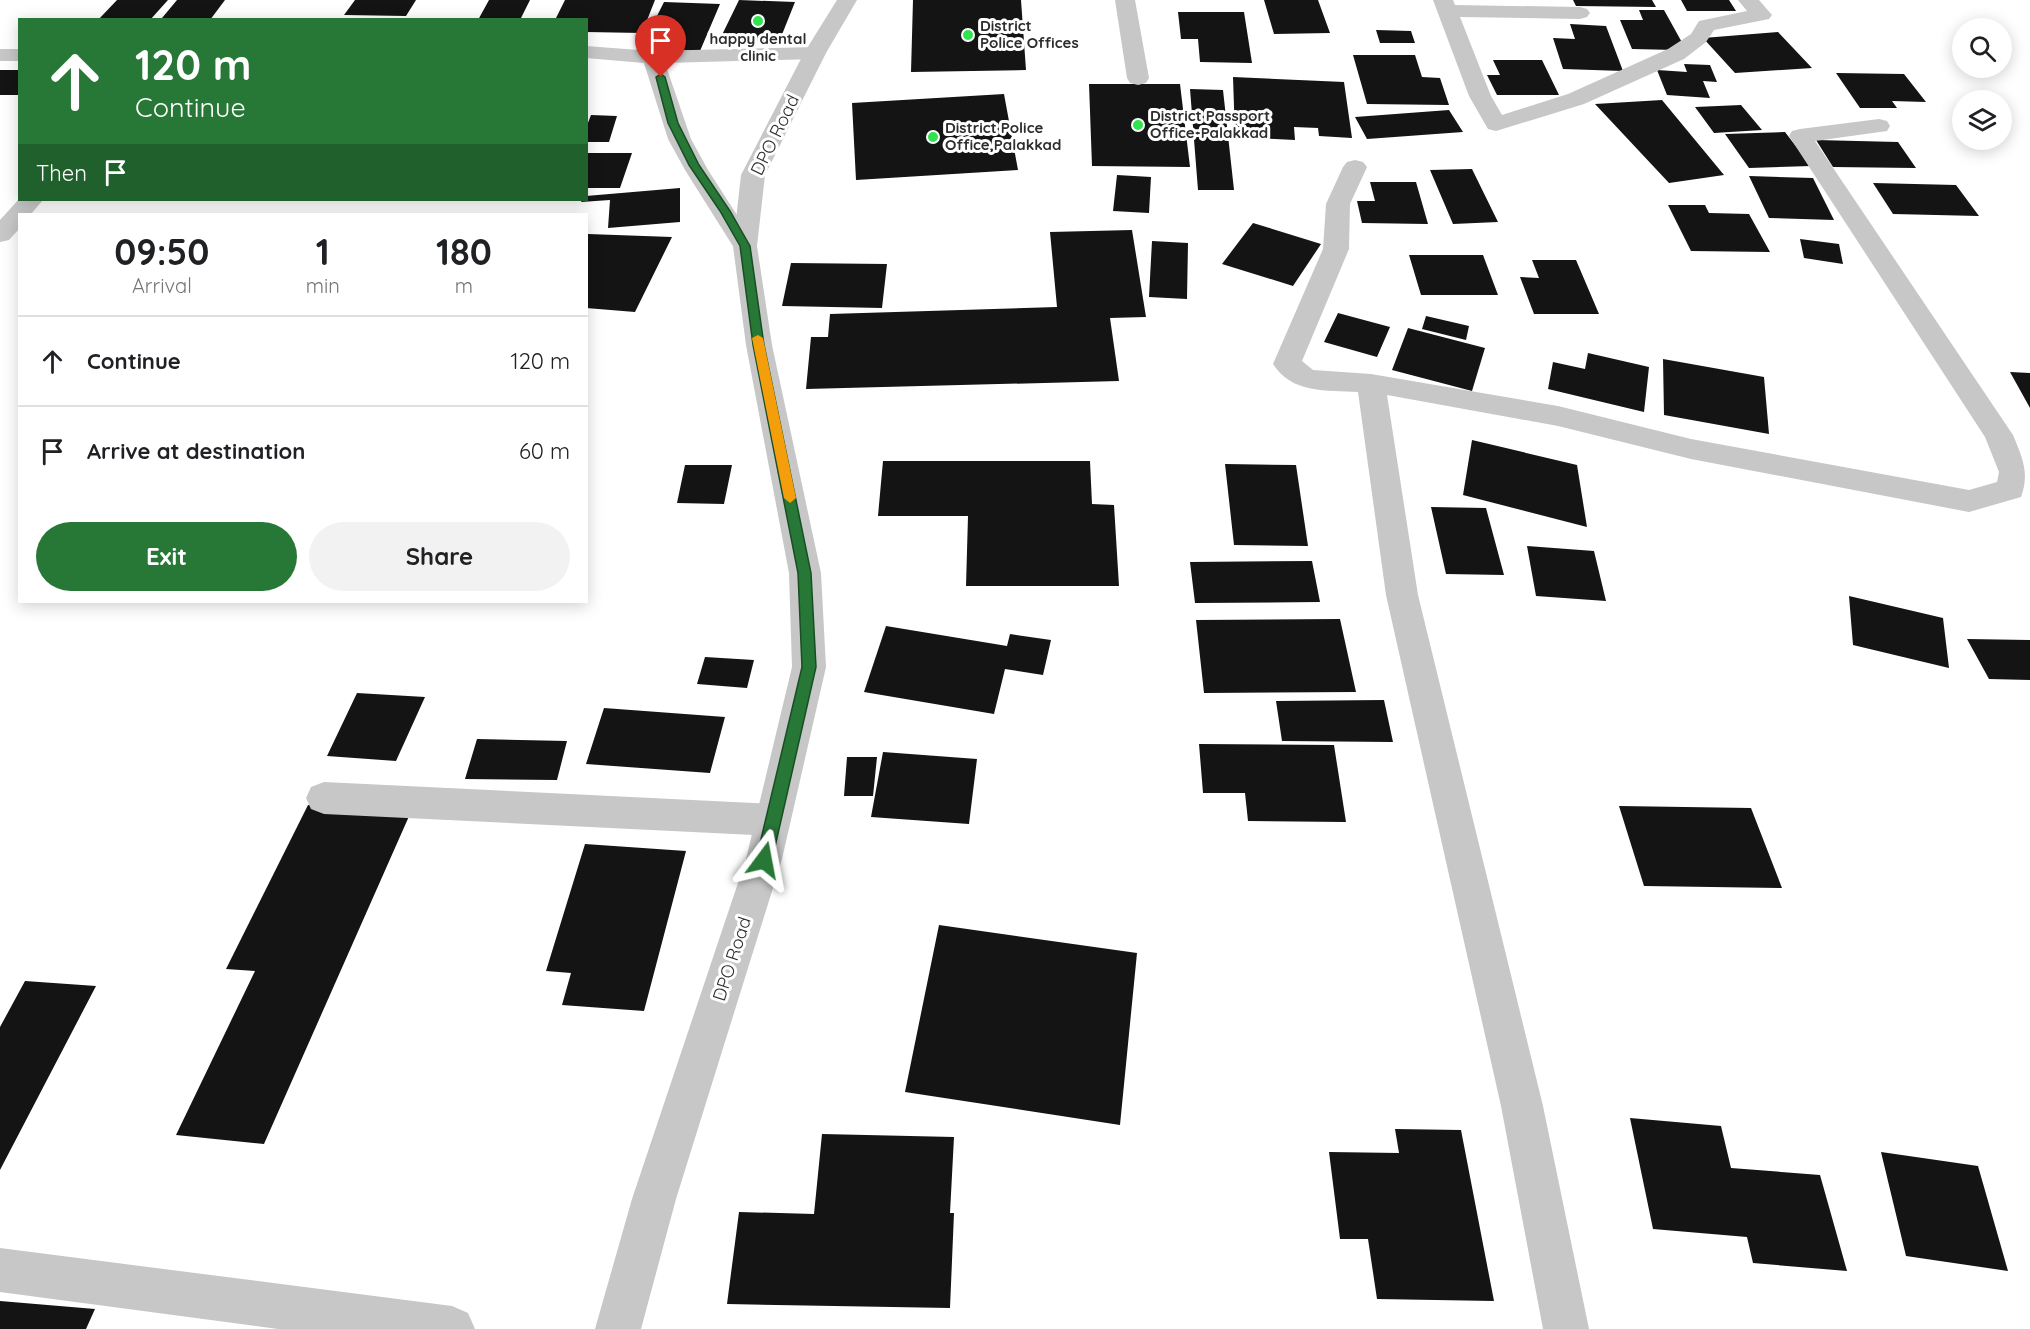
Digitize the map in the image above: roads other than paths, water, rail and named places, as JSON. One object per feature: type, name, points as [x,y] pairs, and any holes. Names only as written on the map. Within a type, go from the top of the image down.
[{"type":"street","name":"DPO Road","points":[[618,1329],[654,1199],[761,870],[809,667],[805,585],[759,345],[745,246],[753,175],[815,53],[847,0]]},
{"type":"street","points":[[1125,0],[1138,78]]},
{"type":"street","points":[[1580,14],[1445,6],[1480,96],[1497,124],[1576,99],[1676,54],[1699,38],[1706,25],[1762,15],[1748,0]]},
{"type":"street","points":[[588,52],[652,57],[815,53]]},
{"type":"street","points":[[0,56],[18,55]]},
{"type":"street","points":[[652,57],[661,77],[673,123],[694,165],[745,246]]},
{"type":"street","points":[[1355,166],[1338,204],[1336,249],[1287,364],[1306,379],[1371,383],[1558,416],[1691,449],[1969,501],[2011,489],[2014,472],[1999,435],[1800,136],[1879,126]]},
{"type":"street","points":[[19,213],[30,201]]},
{"type":"street","points":[[0,235],[18,215]]},
{"type":"street","points":[[1371,383],[1402,595],[1522,1106],[1566,1329]]},
{"type":"street","points":[[324,798],[773,820]]},
{"type":"street","points":[[0,1270],[452,1329]]},
{"type":"place","name":"happy dental clinic","points":[[758,21]]},
{"type":"place","name":"District Police Offices","points":[[968,35]]},
{"type":"place","name":"District Passport Office-Palakkad","points":[[1138,125]]},
{"type":"place","name":"District Police Office,Palakkad","points":[[933,137]]}]
